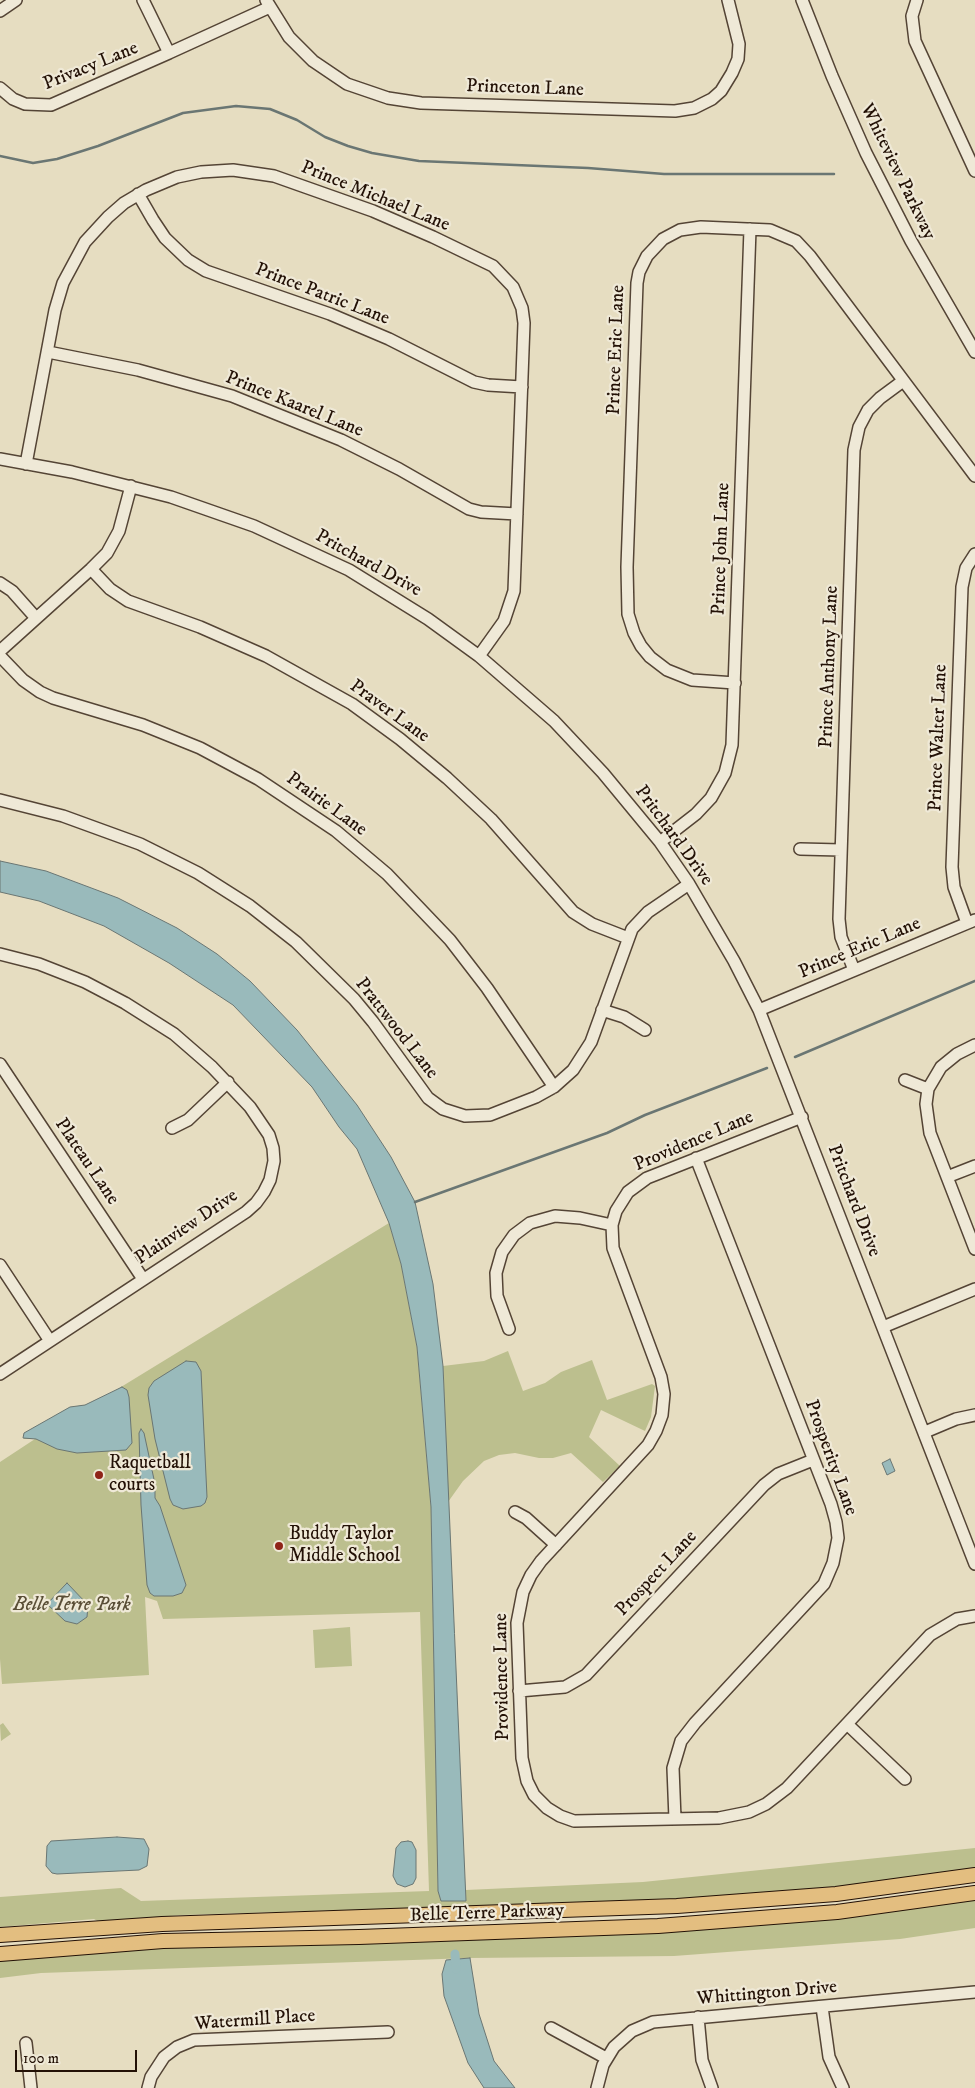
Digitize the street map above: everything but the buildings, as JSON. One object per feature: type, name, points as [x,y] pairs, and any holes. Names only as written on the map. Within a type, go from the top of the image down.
[{"type":"main road","name":"Belle Terre Parkway","points":[[0,1935],[172,1924],[694,1905],[836,1894],[975,1875]]},
{"type":"main road","name":"Belle Terre Parkway","points":[[0,1954],[155,1941],[359,1937],[677,1925],[836,1912],[975,1893]]},
{"type":"street","points":[[0,11],[16,0]]},
{"type":"street","name":"Privacy Lane","points":[[143,0],[169,53]]},
{"type":"street","name":"Princeton Lane","points":[[268,4],[289,37],[304,54],[348,84],[388,98],[421,103],[675,111],[694,108],[712,99],[722,91],[732,74],[738,59],[739,44],[728,0]]},
{"type":"street","name":"Whiteview Parkway","points":[[802,0],[838,90],[873,167],[911,241],[975,352]]},
{"type":"street","points":[[917,0],[912,22],[918,49],[975,171]]},
{"type":"street","name":"Privacy Lane","points":[[0,88],[13,99],[25,104],[51,105],[169,53],[268,4]]},
{"type":"street","name":"Prince Michael Lane","points":[[26,464],[59,294],[72,264],[97,229],[115,211],[138,194],[166,181],[201,172],[233,170],[266,174],[326,193],[372,211],[483,261],[498,270],[509,281],[517,294],[522,308],[524,323],[515,583],[511,605],[504,621],[479,656]]},
{"type":"street","name":"Prince Patric Lane","points":[[138,194],[152,220],[166,238],[188,260],[206,271],[330,314],[389,339],[474,382],[488,386],[522,387]]},
{"type":"street","name":"Prince Eric Lane","points":[[735,683],[692,680],[673,673],[662,667],[646,652],[631,627],[626,597],[637,283],[641,267],[650,251],[668,236],[686,228],[701,227],[765,230],[780,233],[803,248],[975,476]]},
{"type":"street","name":"Prince John Lane","points":[[660,842],[701,810],[711,798],[722,779],[732,746],[750,229]]},
{"type":"street","name":"Prince Kaarel Lane","points":[[48,352],[138,370],[232,396],[341,440],[399,469],[469,509],[481,512],[517,514]]},
{"type":"street","name":"Prince Anthony Lane","points":[[854,970],[839,926],[854,450],[859,427],[868,410],[903,381]]},
{"type":"street","name":"Pritchard Drive","points":[[0,459],[131,486],[204,507],[296,544],[377,586],[428,619],[479,656],[554,721],[609,779],[660,842],[690,884],[759,1010],[975,1564]]},
{"type":"street","points":[[0,651],[107,553],[121,526],[131,486]]},
{"type":"street","name":"Prince Walter Lane","points":[[971,922],[954,888],[952,867],[962,587],[966,568],[975,554]]},
{"type":"street","name":"Praver Lane","points":[[91,569],[110,589],[128,600],[200,626],[258,652],[352,704],[414,750],[491,818],[574,912],[592,924],[628,938]]},
{"type":"street","points":[[0,583],[12,591],[36,618]]},
{"type":"street","name":"Prairie Lane","points":[[0,656],[23,680],[40,692],[52,698],[143,725],[200,748],[273,788],[336,831],[387,874],[450,940],[497,1003],[554,1087]]},
{"type":"street","name":"Prattwood Lane","points":[[0,800],[63,816],[140,844],[198,873],[250,906],[296,942],[336,980],[373,1022],[424,1094],[443,1109],[460,1115],[483,1116],[536,1097],[554,1087],[573,1070],[591,1042],[632,929],[642,918],[690,884]]},
{"type":"street","points":[[800,849],[841,850]]},
{"type":"street","name":"Prince Eric Lane","points":[[759,1010],[971,922]]},
{"type":"street","name":"Plainview Drive","points":[[0,954],[51,968],[84,982],[119,999],[174,1034],[228,1082],[257,1115],[266,1128],[271,1141],[274,1161],[267,1186],[256,1203],[246,1212],[0,1374]]},
{"type":"street","points":[[602,1010],[624,1017],[645,1030]]},
{"type":"street","points":[[975,1045],[945,1062],[928,1088],[926,1104],[928,1125],[975,1249]]},
{"type":"street","name":"Plateau Lane","points":[[0,1064],[143,1279]]},
{"type":"street","points":[[905,1080],[928,1088]]},
{"type":"street","points":[[172,1128],[188,1120],[228,1082]]},
{"type":"street","name":"Providence Lane","points":[[802,1117],[647,1178],[634,1186],[620,1204],[612,1225],[615,1256],[661,1377],[664,1394],[662,1415],[656,1431],[640,1454],[556,1544],[531,1575],[520,1602],[517,1623],[524,1774],[534,1795],[546,1808],[560,1816],[582,1822],[732,1816],[749,1812],[766,1804],[787,1788],[930,1635],[957,1619],[975,1616]]},
{"type":"street","name":"Prosperity Lane","points":[[675,1819],[673,1768],[681,1742],[694,1723],[824,1584],[831,1570],[837,1545],[838,1530],[831,1504],[696,1158]]},
{"type":"street","points":[[947,1177],[975,1166]]},
{"type":"street","points":[[509,1329],[497,1296],[496,1273],[502,1252],[514,1235],[530,1223],[555,1216],[580,1218],[612,1225]]},
{"type":"street","points":[[0,1265],[50,1341]]},
{"type":"street","points":[[883,1326],[975,1289]]},
{"type":"street","points":[[925,1432],[956,1419],[975,1415]]},
{"type":"street","name":"Prospect Lane","points":[[519,1691],[565,1687],[586,1675],[760,1490],[778,1474],[813,1460]]},
{"type":"street","points":[[515,1512],[526,1518],[556,1544]]},
{"type":"street","points":[[847,1724],[905,1779]]},
{"type":"street","name":"Whittington Drive","points":[[597,2088],[606,2058],[622,2038],[642,2026],[660,2020],[975,1992]]},
{"type":"street","points":[[822,2007],[829,2057],[843,2088]]},
{"type":"street","points":[[698,2017],[702,2060],[712,2088]]},
{"type":"street","points":[[551,2028],[606,2058]]},
{"type":"street","name":"Watermill Place","points":[[148,2088],[151,2077],[164,2057],[176,2047],[194,2040],[388,2032]]},
{"type":"street","points":[[26,2043],[31,2088]]},
{"type":"green space","name":"Belle Terre Park","points":[[389,1223],[401,1264],[417,1347],[431,1507],[438,1891],[466,1901],[466,1890],[643,1882],[975,1848],[975,1871],[915,1880],[732,1899],[352,1914],[346,1910],[181,1915],[101,1923],[94,1919],[0,1927],[0,1897],[121,1888],[141,1901],[429,1891],[420,1612],[163,1619],[157,1601],[145,1597],[149,1675],[2,1684],[0,1659],[0,1462],[35,1439],[24,1439],[23,1435],[70,1407],[85,1405],[103,1398]]},
{"type":"green space","points":[[508,1351],[523,1391],[545,1383],[561,1372],[592,1360],[607,1400],[652,1384],[655,1386],[651,1417],[645,1431],[601,1410],[589,1437],[620,1466],[603,1482],[571,1453],[553,1458],[539,1458],[515,1453],[499,1455],[484,1461],[463,1481],[448,1502],[443,1366],[484,1361]]},
{"type":"green space","points":[[350,1627],[352,1666],[315,1668],[313,1630]]},
{"type":"green space","points":[[3,1723],[11,1734],[1,1741],[0,1725]]},
{"type":"green space","points":[[975,1899],[975,1928],[900,1939],[674,1956],[470,1958],[41,1973],[0,1978],[0,1958],[142,1949],[473,1938]]},
{"type":"water","points":[[0,861],[46,871],[118,898],[177,928],[217,954],[250,981],[297,1030],[357,1105],[391,1157],[415,1202],[433,1284],[443,1366],[466,1901],[441,1901],[438,1891],[431,1507],[417,1347],[401,1264],[389,1223],[357,1149],[339,1127],[312,1087],[233,1005],[169,963],[104,926],[39,901],[0,892]]},
{"type":"water","points":[[186,1361],[196,1362],[201,1371],[207,1497],[205,1503],[201,1506],[183,1509],[173,1505],[170,1499],[155,1439],[148,1395],[149,1388],[154,1381]]},
{"type":"water","points":[[122,1387],[127,1390],[129,1397],[132,1443],[126,1450],[77,1453],[57,1449],[36,1439],[23,1438],[24,1433],[70,1407],[85,1405]]},
{"type":"water","points":[[141,1429],[144,1433],[155,1484],[155,1498],[160,1506],[186,1585],[182,1593],[173,1596],[154,1596],[150,1593],[147,1585],[141,1505],[139,1433]]},
{"type":"water","points":[[890,1459],[895,1471],[887,1475],[882,1463]]},
{"type":"water","points":[[67,1583],[88,1605],[87,1617],[77,1624],[65,1621],[47,1604]]},
{"type":"water","points":[[117,1837],[144,1839],[149,1849],[147,1866],[139,1870],[57,1874],[52,1873],[46,1866],[47,1846],[51,1841]]},
{"type":"water","points":[[401,1842],[412,1842],[416,1850],[416,1878],[413,1884],[405,1887],[397,1884],[393,1876],[396,1848]]},
{"type":"water","points":[[470,1958],[479,2014],[494,2061],[515,2088],[484,2088],[468,2063],[444,1996],[442,1974],[446,1960]]},
{"type":"waterway","points":[[0,156],[33,163],[57,159],[98,146],[183,113],[236,106],[270,109],[297,120],[325,137],[348,146],[372,153],[419,161],[588,168],[664,174],[834,174]]},
{"type":"waterway","points":[[795,1057],[975,981]]},
{"type":"waterway","points":[[415,1202],[607,1133],[645,1115],[767,1068]]},
{"type":"waterway","points":[[455,1954],[456,1969]]},
{"type":"place","name":"Raquetball courts","points":[[99,1475]]},
{"type":"place","name":"Buddy Taylor Middle School","points":[[279,1546]]}]
